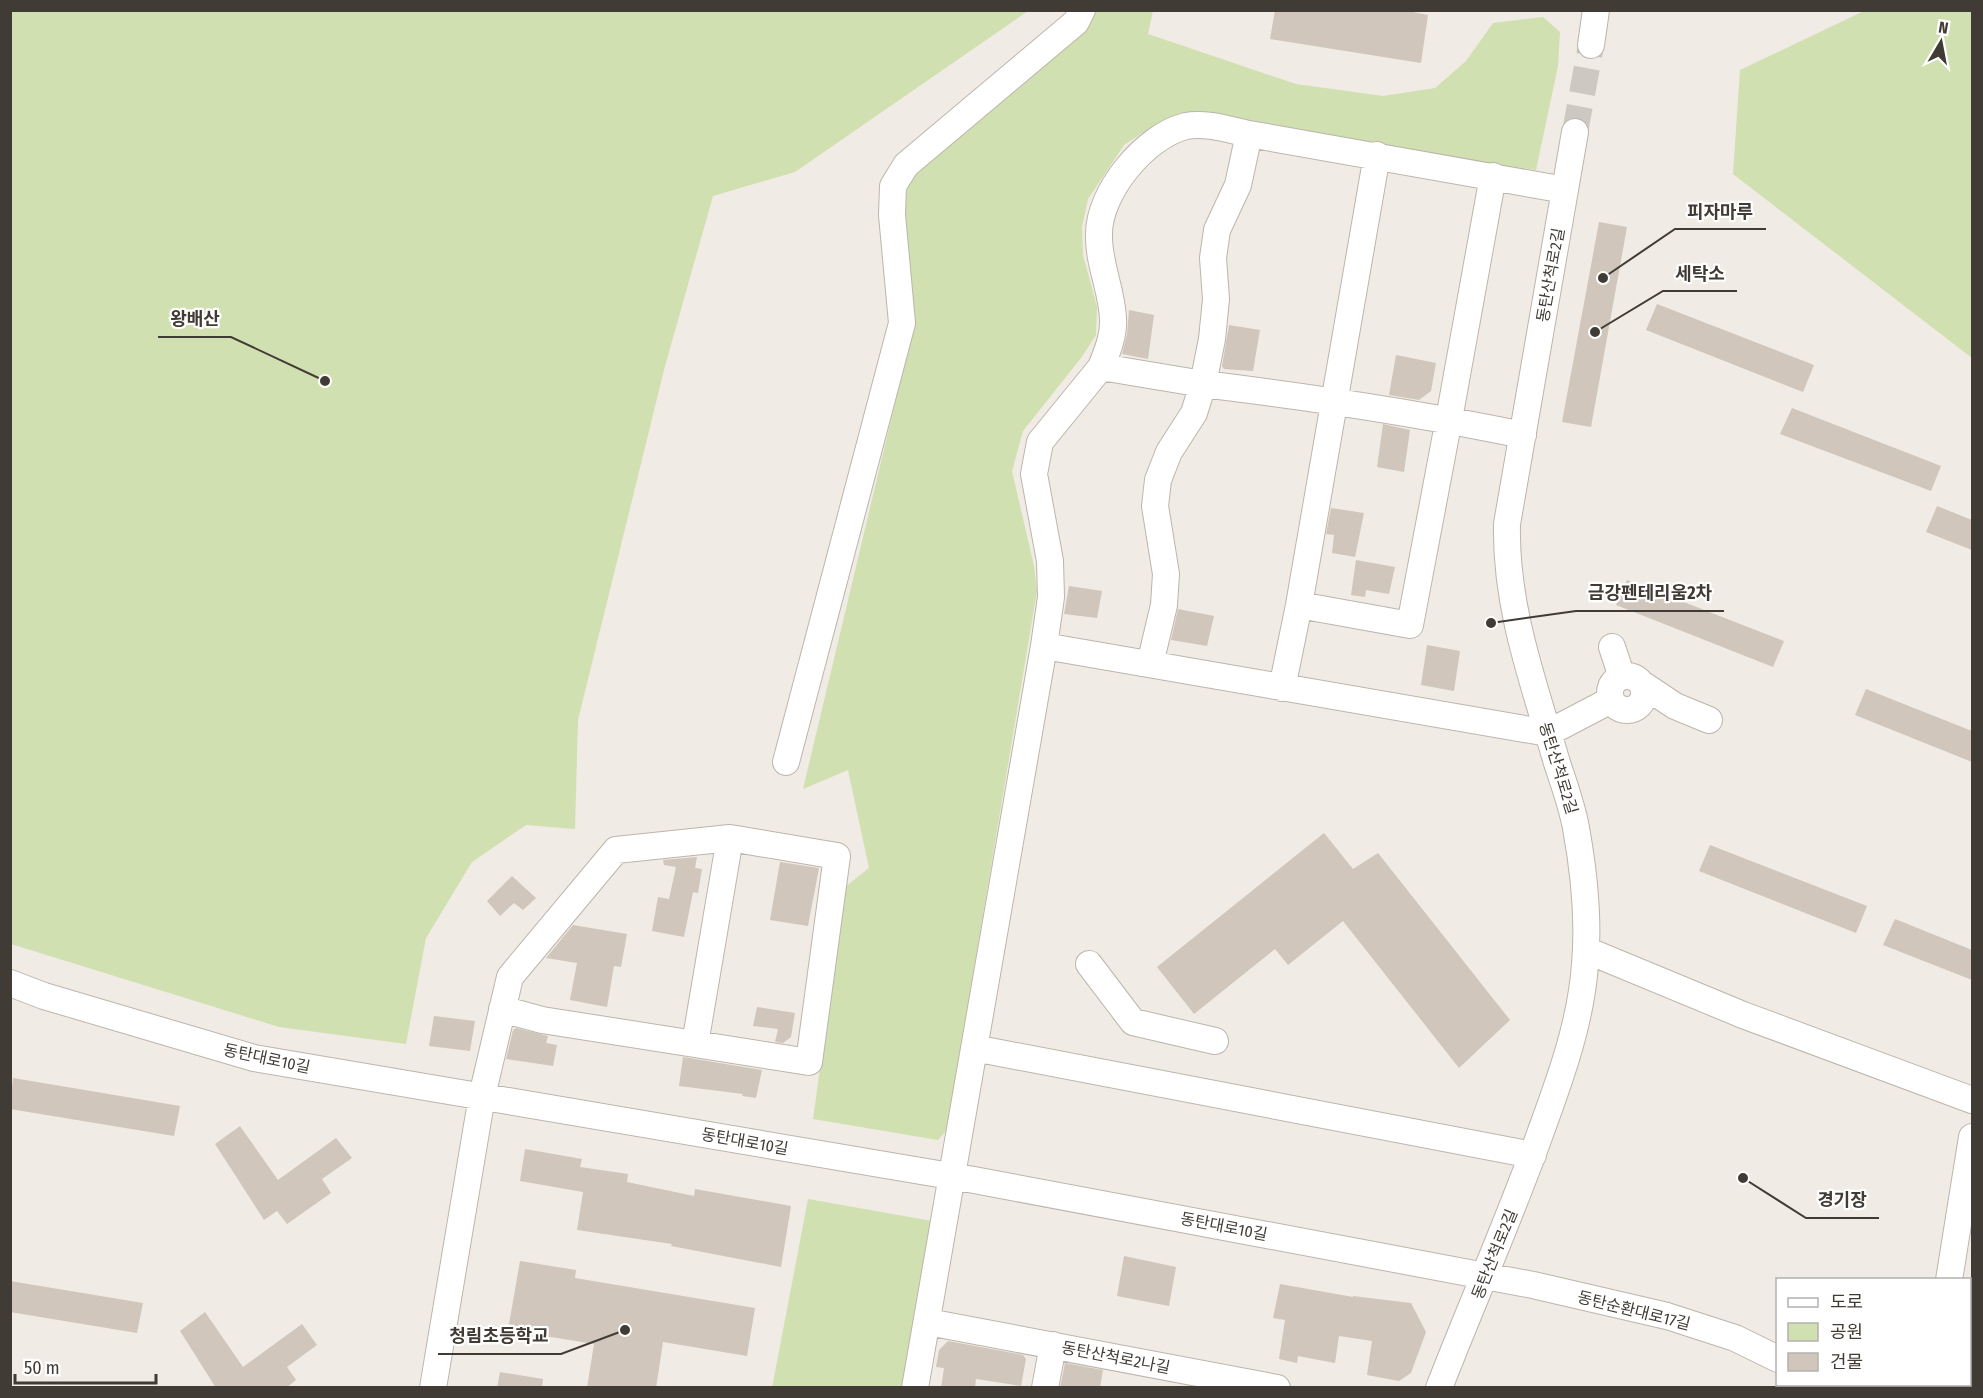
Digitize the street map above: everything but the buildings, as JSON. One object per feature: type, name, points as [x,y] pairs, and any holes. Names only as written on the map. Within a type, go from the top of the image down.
[{"type":"street","points":[[786,762],[902,323],[892,215],[893,186],[906,165],[1076,22],[1082,10]]},
{"type":"street","points":[[1591,45],[1596,10]]},
{"type":"street","points":[[915,1388],[1052,597],[1050,561],[1034,474],[1040,442],[1101,367],[1110,345],[1114,321],[1101,261],[1099,232],[1105,202],[1131,164],[1158,138],[1187,126],[1212,127],[1565,190]]},
{"type":"street","name":"동탄산척로2길","points":[[1439,1388],[1533,1155],[1564,1069],[1582,993],[1587,934],[1578,836],[1524,656],[1514,613],[1506,551],[1507,524],[1575,132]]},
{"type":"street","points":[[1150,664],[1164,605],[1166,574],[1155,506],[1158,480],[1169,452],[1194,413],[1203,384],[1212,339],[1216,299],[1213,258],[1217,230],[1238,185],[1249,134]]},
{"type":"street","points":[[1282,688],[1299,605],[1377,155]]},
{"type":"street","points":[[1299,605],[1410,625],[1493,176]]},
{"type":"street","points":[[1101,367],[1203,384],[1334,400],[1449,419],[1522,435]]},
{"type":"street","points":[[1044,646],[1548,733],[1611,700],[1613,683],[1635,689],[1709,720]]},
{"type":"street","points":[[1612,647],[1635,689]]},
{"type":"street","points":[[433,1388],[482,1096],[502,1009],[510,976],[616,850],[730,838],[837,856],[809,1062],[542,1020],[502,1009]]},
{"type":"street","points":[[695,1044],[730,838]]},
{"type":"street","points":[[1586,950],[1743,1015],[1972,1100]]},
{"type":"street","points":[[1089,964],[1133,1022],[1215,1041]]},
{"type":"street","name":"동탄대로10길","points":[[10,983],[44,996],[254,1058],[482,1096],[950,1187],[1486,1276]]},
{"type":"street","points":[[974,1048],[1533,1155]]},
{"type":"street","points":[[1949,1278],[1972,1137]]},
{"type":"street","name":"동탄순환대로17길","points":[[1486,1276],[1667,1316],[1735,1338],[1776,1358]]},
{"type":"street","name":"동탄산척로2나길","points":[[927,1322],[1053,1345],[1177,1378],[1277,1388]]},
{"type":"street","name":"동탄산척로2나길","points":[[1045,1388],[1053,1345]]},
{"type":"green space","points":[[11,10],[1028,11],[795,172],[713,196],[665,366],[578,720],[575,829],[526,825],[472,862],[426,938],[406,1044],[279,1027],[11,944]]},
{"type":"green space","points":[[1866,10],[1972,11],[1972,358],[1733,174],[1740,70]]},
{"type":"green space","points":[[1092,11],[1153,11],[1148,34],[1296,84],[1383,96],[1435,88],[1466,61],[1493,23],[1543,17],[1560,32],[1558,66],[1536,170],[1181,117],[1150,128],[1124,145],[1088,199],[1082,227],[1083,255],[1097,307],[1096,335],[1081,358],[1023,431],[1012,471],[1034,566],[1037,591],[947,1130],[938,1140],[813,1119],[845,887],[869,868],[848,770],[803,789],[911,336],[901,200],[906,177]]},
{"type":"green space","points":[[808,1199],[932,1221],[904,1387],[772,1388]]},
{"type":"tunnel","points":[[1575,132],[1591,45]]},
{"type":"place","name":"피자마루","points":[[1603,278]]},
{"type":"place","name":"세탁소","points":[[1595,332]]},
{"type":"place","name":"왕배산","points":[[325,381]]},
{"type":"place","name":"금강펜테리움2차","points":[[1491,623]]},
{"type":"place","name":"경기장","points":[[1743,1178]]},
{"type":"place","name":"청림초등학교","points":[[625,1330]]}]
